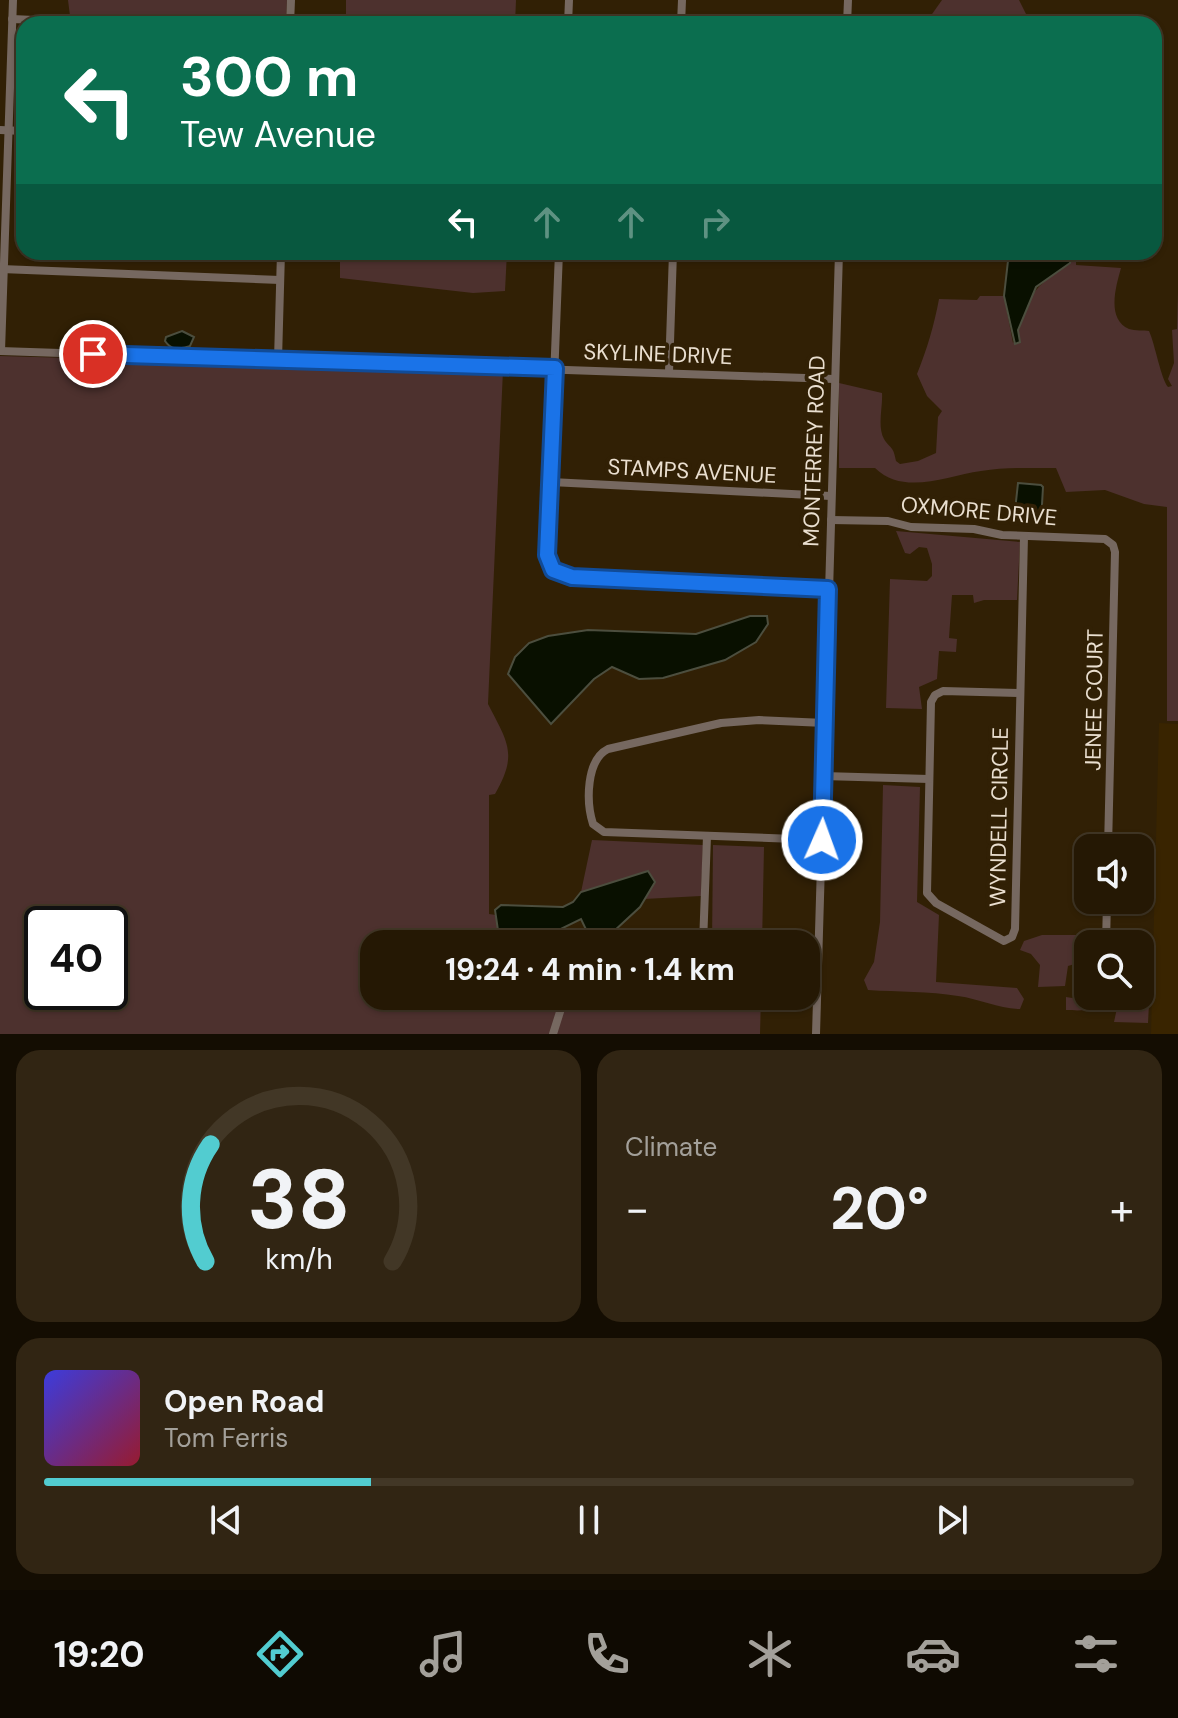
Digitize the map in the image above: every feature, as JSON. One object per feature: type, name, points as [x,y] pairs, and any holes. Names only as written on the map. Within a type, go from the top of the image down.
[{"type":"street","points":[[1,351],[4,130],[13,0]]},
{"type":"street","points":[[0,16],[16,18]]},
{"type":"street","points":[[278,360],[281,260]]},
{"type":"street","points":[[559,260],[548,561],[553,570],[566,577],[828,589]]},
{"type":"street","points":[[669,372],[673,260]]},
{"type":"street","name":"MONTERREY ROAD","points":[[816,1034],[839,260]]},
{"type":"street","points":[[2,270],[280,280]]},
{"type":"street","name":"SKYLINE DRIVE","points":[[1,351],[834,379]]},
{"type":"street","name":"STAMPS AVENUE","points":[[551,482],[831,496]]},
{"type":"street","name":"OXMORE DRIVE","points":[[831,520],[888,521],[911,527],[974,529],[1002,535],[1105,539],[1113,545],[1115,552]]},
{"type":"street","name":"WYNDELL CIRCLE","points":[[1020,693],[943,691],[935,695],[931,702],[927,893],[936,903],[1004,941],[1015,929],[1024,536]]},
{"type":"street","name":"JENEE COURT","points":[[1108,834],[1115,552]]},
{"type":"street","points":[[822,840],[610,833],[598,830],[590,815],[591,779],[596,758],[608,749],[721,723],[759,720],[825,723]]},
{"type":"street","points":[[823,776],[929,779]]},
{"type":"street","points":[[704,930],[707,836]]},
{"type":"street","points":[[553,1034],[561,1010]]},
{"type":"shaded area","points":[[68,0],[287,0],[286,16],[70,16]]},
{"type":"shaded area","points":[[346,0],[516,0],[515,16],[346,16]]},
{"type":"shaded area","points":[[942,0],[1019,0],[1027,16],[931,16]]},
{"type":"shaded area","points":[[340,260],[507,260],[505,291],[473,293],[340,278]]},
{"type":"shaded area","points":[[1008,260],[1071,260],[1036,287],[1018,330],[1020,342],[1015,344],[1004,296]]},
{"type":"shaded area","points":[[1071,260],[1076,260],[1076,265],[1121,268],[1114,302],[1117,318],[1129,329],[1149,331],[1168,387],[1172,386],[1168,379],[1174,363],[1172,330],[1177,329],[1178,292],[1178,721],[1167,721],[1167,507],[1144,504],[1105,490],[1066,492],[1056,468],[990,470],[912,483],[886,476],[875,468],[839,468],[839,383],[882,393],[882,434],[900,464],[936,453],[938,417],[942,411],[927,396],[917,374],[939,299],[977,300],[980,296],[1004,296],[1013,343],[1032,296]]},
{"type":"shaded area","points":[[182,331],[194,337],[190,346],[176,348],[165,341],[166,337]]},
{"type":"shaded area","points":[[0,356],[503,370],[488,704],[508,749],[502,780],[495,794],[489,795],[489,914],[496,915],[498,930],[360,930],[360,1010],[558,1010],[550,1034],[0,1034]]},
{"type":"shaded area","points":[[1018,483],[1043,487],[1041,522],[1014,520]]},
{"type":"shaded area","points":[[896,531],[1020,542],[1017,600],[974,603],[973,595],[952,595],[949,638],[957,639],[956,652],[939,651],[937,679],[919,687],[922,709],[886,708],[890,579],[927,581],[932,576],[927,548],[919,547],[910,554],[905,553]]},
{"type":"shaded area","points":[[750,616],[767,616],[768,624],[756,642],[725,660],[663,678],[639,679],[612,667],[594,679],[551,724],[508,674],[515,657],[529,643],[548,636],[588,630],[696,634]]},
{"type":"shaded area","points":[[1159,723],[1178,724],[1178,1034],[1151,1034]]},
{"type":"shaded area","points":[[883,785],[920,787],[917,902],[939,915],[936,982],[1017,988],[1024,999],[1020,1009],[947,994],[868,990],[864,980],[874,962],[880,922]]},
{"type":"shaded area","points":[[592,840],[703,845],[701,896],[644,899],[655,882],[648,872],[581,892]]},
{"type":"shaded area","points":[[713,845],[764,847],[762,930],[712,930]]},
{"type":"shaded area","points":[[648,871],[655,882],[640,907],[615,930],[586,930],[581,919],[559,930],[498,930],[495,910],[501,905],[563,907],[573,902],[581,892]]},
{"type":"shaded area","points":[[1042,935],[1074,935],[1074,964],[1068,966],[1065,986],[1038,987],[1040,965],[1031,954],[1020,950],[1024,941]]},
{"type":"shaded area","points":[[1066,997],[1074,998],[1074,1010],[1066,1010]]},
{"type":"shaded area","points":[[563,1010],[761,1010],[760,1034],[555,1034]]},
{"type":"shaded area","points":[[1117,1010],[1149,1010],[1148,1023],[1114,1022]]},
{"type":"route","points":[[93,354],[555,368],[547,555],[553,570],[566,577],[828,589],[822,840]]}]
